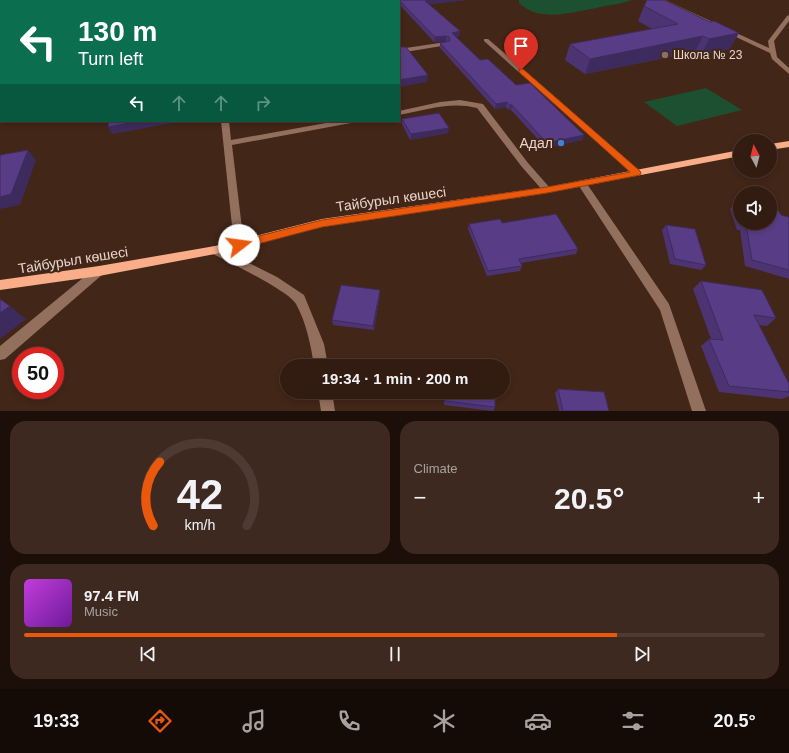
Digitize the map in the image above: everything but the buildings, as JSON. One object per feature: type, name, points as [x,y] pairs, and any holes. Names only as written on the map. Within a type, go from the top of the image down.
[{"type":"main road","points":[[777,147],[789,144]]},
{"type":"main road","name":"Тайбурыл көшесі","points":[[0,285],[99,271],[215,250],[322,223],[547,190],[733,154]]},
{"type":"street","points":[[661,0],[726,29],[772,52]]},
{"type":"street","points":[[789,17],[771,41],[774,58],[789,72]]},
{"type":"street","points":[[486,40],[637,173]]},
{"type":"street","points":[[400,51],[446,44]]},
{"type":"street","points":[[400,112],[454,103],[469,102],[480,106],[525,165],[547,190]]},
{"type":"street","points":[[225,122],[239,245]]},
{"type":"street","points":[[227,142],[344,122]]},
{"type":"street","points":[[582,183],[664,308],[699,411]]},
{"type":"street","points":[[215,250],[273,280],[300,299],[317,344],[320,359]]},
{"type":"street","points":[[0,354],[99,271]]},
{"type":"street","points":[[326,399],[328,411]]},
{"type":"green space","points":[[519,0],[632,0],[577,12],[546,14],[536,13],[527,9],[519,3]]},
{"type":"green space","points":[[706,88],[742,110],[677,126],[644,102]]},
{"type":"place","name":"Школа № 23","points":[[665,55]]},
{"type":"place","name":"Адал","points":[[561,143]]},
{"type":"route","points":[[239,245],[322,223],[547,190],[637,173],[521,70]]}]
